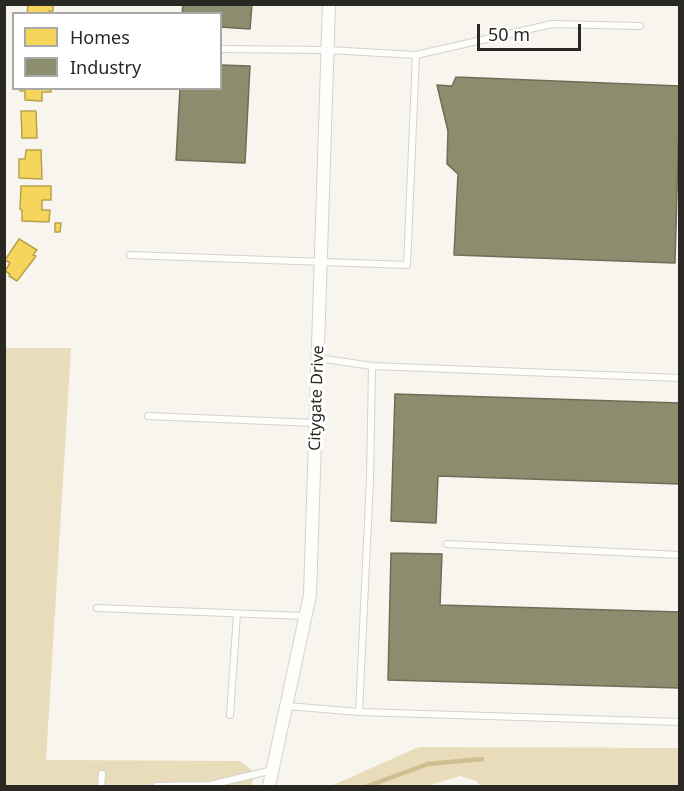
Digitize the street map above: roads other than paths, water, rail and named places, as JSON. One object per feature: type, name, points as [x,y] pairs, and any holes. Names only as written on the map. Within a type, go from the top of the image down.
[{"type":"street","name":"Citygate Drive","points":[[269,786],[310,595],[329,4]]},
{"type":"lane","points":[[222,49],[328,50],[416,55],[552,24],[640,26]]},
{"type":"lane","points":[[130,255],[407,265],[416,55]]},
{"type":"lane","points":[[318,358],[372,366],[680,378]]},
{"type":"lane","points":[[359,712],[370,479],[372,366]]},
{"type":"lane","points":[[148,416],[316,423]]},
{"type":"lane","points":[[447,544],[680,555]]},
{"type":"lane","points":[[97,609],[306,616]]},
{"type":"lane","points":[[230,715],[237,614]]},
{"type":"lane","points":[[287,706],[359,712],[680,722]]},
{"type":"lane","points":[[156,786],[210,785],[273,770]]},
{"type":"lane","points":[[101,786],[102,774]]},
{"type":"waterway","points":[[368,786],[428,764],[482,759]]}]
